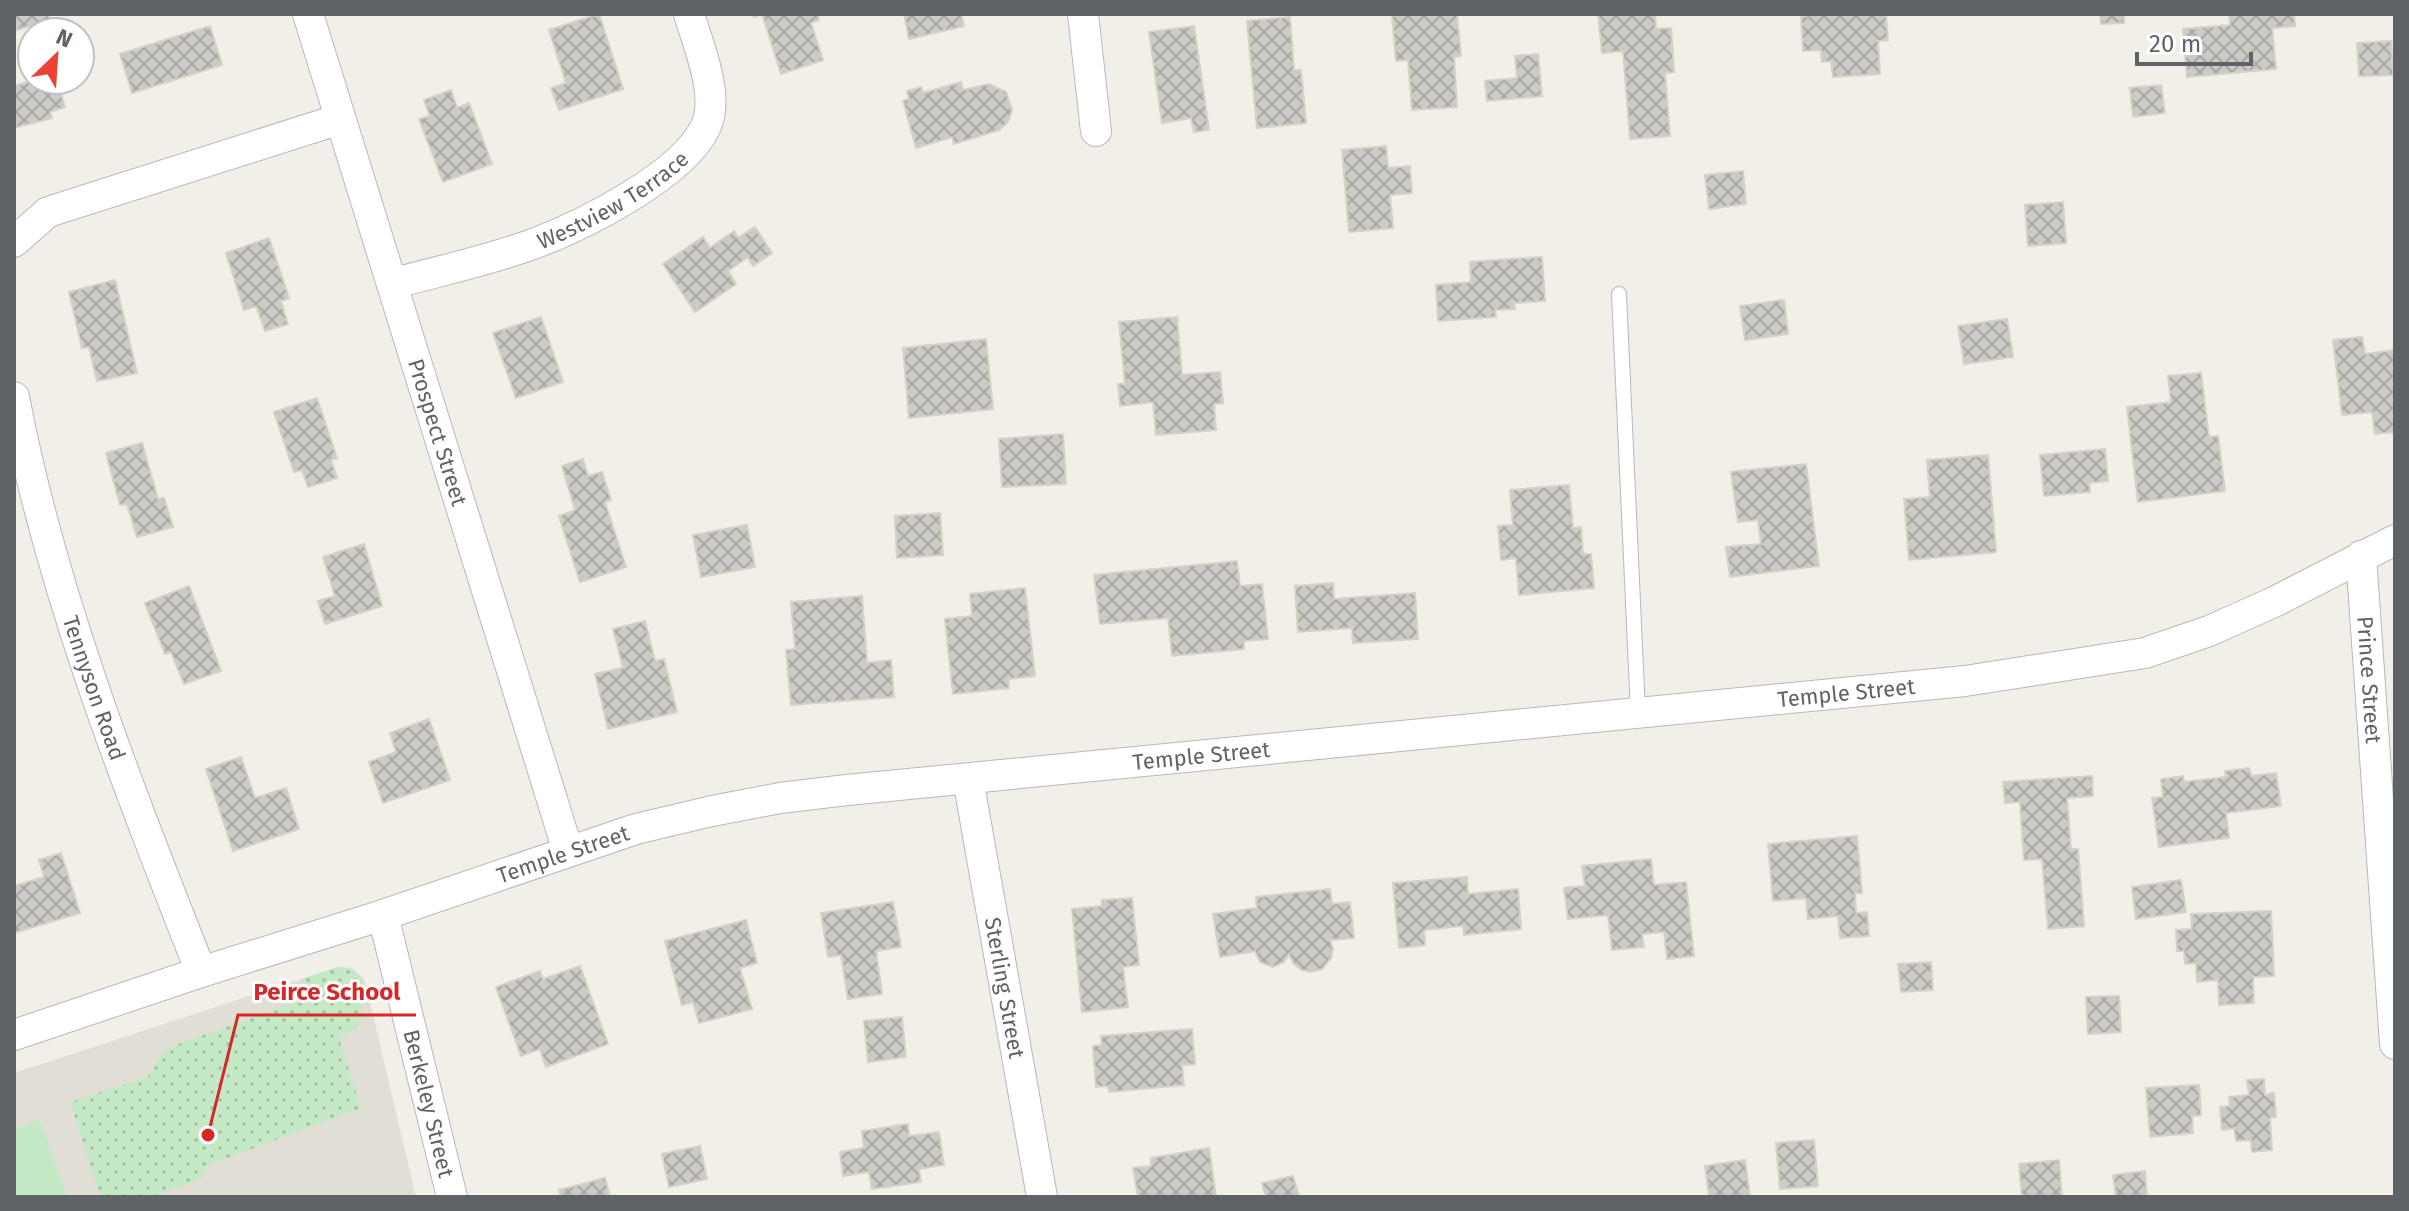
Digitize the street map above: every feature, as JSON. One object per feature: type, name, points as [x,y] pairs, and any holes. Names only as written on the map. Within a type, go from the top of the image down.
[{"type":"street","name":"Prospect Street","points":[[308,14],[568,851]]},
{"type":"street","name":"Westview Terrace","points":[[392,284],[533,244],[643,188],[688,154],[707,124],[711,90],[689,14]]},
{"type":"street","points":[[1083,14],[1096,131]]},
{"type":"street","points":[[14,242],[48,212],[340,119]]},
{"type":"street","name":"Tennyson Road","points":[[14,397],[52,553],[83,660],[121,769],[201,972]]},
{"type":"street","name":"Temple Street","points":[[14,1035],[383,915],[568,851],[651,826],[780,798],[1965,681],[2145,653],[2209,631],[2274,602],[2395,540]]},
{"type":"street","name":"Prince Street","points":[[2361,556],[2389,882],[2395,1044]]},
{"type":"street","name":"Sterling Street","points":[[968,779],[1042,1197]]},
{"type":"street","name":"Berkeley Street","points":[[383,915],[452,1197]]},
{"type":"lane","points":[[1619,294],[1638,713]]},
{"type":"shaded area","points":[[338,967],[352,968],[366,985],[416,1197],[14,1197],[14,1073]]},
{"type":"green space","points":[[338,967],[359,974],[368,996],[360,998],[362,1013],[359,1023],[339,1038],[361,1108],[206,1166],[202,1179],[150,1197],[101,1197],[70,1102],[148,1077],[165,1049],[307,998],[302,979]]},
{"type":"green space","points":[[40,1120],[67,1197],[14,1197],[14,1129]]},
{"type":"building","points":[[14,14],[48,14],[16,16],[14,31]]},
{"type":"building","points":[[599,14],[623,89],[559,110],[551,88],[566,83],[549,30]]},
{"type":"building","points":[[762,14],[817,14],[819,20],[811,23],[823,60],[781,74]]},
{"type":"building","points":[[904,14],[961,14],[964,26],[909,39]]},
{"type":"building","points":[[1392,14],[1457,14],[1461,56],[1454,57],[1457,107],[1412,110],[1408,60],[1396,61]]},
{"type":"building","points":[[1598,14],[1655,14],[1656,29],[1671,28],[1674,72],[1665,73],[1670,136],[1630,139],[1623,51],[1602,53]]},
{"type":"building","points":[[1817,14],[1886,14],[1888,40],[1878,41],[1880,74],[1833,77],[1831,61],[1822,62],[1821,50],[1803,51],[1801,17]]},
{"type":"building","points":[[2100,14],[2124,14],[2124,23],[2101,24]]},
{"type":"building","points":[[2229,14],[2294,14],[2295,26],[2272,28],[2276,69],[2187,77],[2183,29],[2230,25]]},
{"type":"building","points":[[1290,17],[1294,70],[1301,70],[1306,123],[1257,128],[1247,21]]},
{"type":"building","points":[[210,26],[222,65],[132,93],[120,54]]},
{"type":"building","points":[[1194,26],[1209,130],[1194,132],[1191,118],[1162,123],[1149,32]]},
{"type":"building","points":[[2391,41],[2393,75],[2359,76],[2357,43]]},
{"type":"building","points":[[1538,54],[1542,96],[1487,101],[1485,81],[1517,78],[1515,56]]},
{"type":"building","points":[[961,82],[963,90],[989,84],[1006,92],[1012,110],[1008,122],[999,130],[954,144],[952,137],[916,148],[903,101],[909,99],[907,91],[921,87],[923,93]]},
{"type":"building","points":[[2161,85],[2165,113],[2133,117],[2130,88]]},
{"type":"building","points":[[14,86],[16,96],[62,96],[65,107],[50,112],[52,118],[14,128]]},
{"type":"building","points":[[451,90],[457,108],[469,103],[492,164],[443,182],[419,119],[430,116],[424,100]]},
{"type":"building","points":[[1386,146],[1388,168],[1410,166],[1412,193],[1390,195],[1393,228],[1349,232],[1342,150]]},
{"type":"building","points":[[1743,171],[1746,204],[1709,209],[1705,175]]},
{"type":"building","points":[[2063,202],[2066,243],[2028,246],[2025,205]]},
{"type":"building","points":[[755,227],[772,253],[753,266],[748,257],[728,271],[736,284],[695,312],[663,264],[703,237],[710,248],[734,231],[738,238]]},
{"type":"building","points":[[269,238],[289,298],[281,301],[288,324],[265,331],[256,306],[244,310],[226,253]]},
{"type":"building","points":[[1542,257],[1545,301],[1514,303],[1515,309],[1495,310],[1496,317],[1438,321],[1436,285],[1471,282],[1470,262]]},
{"type":"building","points":[[115,280],[137,373],[97,381],[89,347],[82,348],[69,292]]},
{"type":"building","points":[[1784,300],[1788,334],[1745,340],[1740,306]]},
{"type":"building","points":[[541,317],[563,382],[516,398],[493,333]]},
{"type":"building","points":[[1177,317],[1182,375],[1220,372],[1223,403],[1214,404],[1216,430],[1156,435],[1153,402],[1120,406],[1118,384],[1125,384],[1119,322]]},
{"type":"building","points":[[2007,319],[2013,357],[1964,364],[1958,326]]},
{"type":"building","points":[[2362,337],[2365,354],[2395,350],[2395,432],[2375,434],[2372,412],[2342,415],[2333,340]]},
{"type":"building","points":[[986,339],[993,409],[909,418],[903,348]]},
{"type":"building","points":[[2201,373],[2209,437],[2218,436],[2225,491],[2138,502],[2127,407],[2171,402],[2168,376]]},
{"type":"building","points":[[317,398],[337,458],[331,460],[337,478],[308,487],[302,470],[294,472],[274,412]]},
{"type":"building","points":[[1063,434],[1066,484],[1002,487],[999,439]]},
{"type":"building","points":[[142,443],[158,499],[164,498],[173,527],[137,537],[127,504],[120,505],[106,453]]},
{"type":"building","points":[[2105,449],[2108,481],[2089,483],[2090,492],[2044,496],[2040,455]]},
{"type":"building","points":[[1988,455],[1996,552],[1909,560],[1904,499],[1930,497],[1927,460]]},
{"type":"building","points":[[583,459],[588,476],[602,472],[611,500],[605,502],[626,567],[580,582],[559,516],[575,510],[562,466]]},
{"type":"building","points":[[1806,464],[1819,566],[1730,577],[1726,547],[1761,544],[1758,520],[1738,522],[1731,472]]},
{"type":"building","points":[[1569,485],[1573,528],[1581,527],[1583,554],[1591,554],[1594,588],[1519,595],[1516,558],[1501,560],[1498,526],[1513,525],[1510,490]]},
{"type":"building","points":[[940,513],[943,555],[897,558],[895,516]]},
{"type":"building","points":[[747,525],[755,567],[701,577],[693,535]]},
{"type":"building","points":[[364,544],[382,606],[325,624],[318,601],[335,596],[323,557]]},
{"type":"building","points":[[1237,561],[1240,586],[1262,584],[1268,639],[1244,641],[1244,649],[1172,656],[1168,618],[1100,624],[1094,575]]},
{"type":"building","points":[[1333,583],[1334,599],[1415,593],[1418,639],[1353,643],[1352,628],[1298,632],[1295,586]]},
{"type":"building","points":[[189,586],[221,671],[184,684],[171,652],[165,654],[145,603]]},
{"type":"building","points":[[1025,588],[1035,676],[1008,679],[1009,688],[953,694],[945,619],[972,616],[970,594]]},
{"type":"building","points":[[862,596],[867,663],[891,660],[894,697],[791,705],[786,650],[795,649],[791,602]]},
{"type":"building","points":[[645,621],[655,661],[664,659],[677,712],[608,729],[595,674],[623,668],[613,629]]},
{"type":"building","points":[[429,719],[450,780],[383,803],[369,762],[396,752],[390,733]]},
{"type":"building","points":[[241,757],[255,798],[286,788],[299,829],[233,851],[206,769]]},
{"type":"building","points":[[2249,768],[2251,776],[2276,773],[2281,806],[2226,813],[2229,838],[2159,847],[2152,798],[2163,797],[2161,779],[2183,776],[2184,782],[2226,777],[2225,771]]},
{"type":"building","points":[[2092,776],[2093,796],[2067,798],[2071,849],[2078,849],[2084,926],[2048,929],[2042,859],[2024,860],[2020,802],[2005,803],[2003,782]]},
{"type":"building","points":[[1857,836],[1862,893],[1855,893],[1856,913],[1867,912],[1869,936],[1840,938],[1838,916],[1808,919],[1806,898],[1773,901],[1768,844]]},
{"type":"building","points":[[61,853],[80,913],[14,933],[14,886],[44,877],[39,860]]},
{"type":"building","points":[[1651,859],[1654,885],[1686,882],[1694,956],[1667,959],[1664,932],[1642,934],[1644,947],[1612,950],[1608,915],[1568,919],[1564,888],[1585,886],[1582,866]]},
{"type":"building","points":[[1467,877],[1468,894],[1518,889],[1521,929],[1464,935],[1463,926],[1424,930],[1425,945],[1399,948],[1393,883]]},
{"type":"building","points":[[2181,880],[2186,912],[2136,919],[2132,887]]},
{"type":"building","points":[[1330,889],[1332,904],[1350,902],[1354,938],[1330,940],[1333,949],[1331,958],[1322,969],[1311,972],[1302,970],[1294,964],[1289,954],[1284,962],[1273,967],[1260,962],[1255,951],[1220,957],[1213,914],[1257,908],[1256,897]]},
{"type":"building","points":[[1132,898],[1139,965],[1123,967],[1128,1007],[1082,1012],[1072,909],[1102,906],[1102,900]]},
{"type":"building","points":[[893,902],[901,947],[876,951],[882,994],[848,999],[841,955],[828,957],[821,913]]},
{"type":"building","points":[[2271,911],[2274,976],[2253,977],[2254,1003],[2219,1005],[2218,980],[2197,982],[2196,963],[2185,964],[2184,951],[2177,951],[2176,930],[2192,929],[2191,914]]},
{"type":"building","points":[[746,920],[757,963],[740,968],[752,1009],[699,1023],[693,1002],[682,1005],[665,941]]},
{"type":"building","points":[[1931,962],[1933,990],[1901,992],[1898,964]]},
{"type":"building","points":[[580,966],[608,1044],[546,1067],[540,1049],[521,1056],[496,987],[540,971],[543,979]]},
{"type":"building","points":[[2119,996],[2121,1032],[2088,1034],[2086,997]]},
{"type":"building","points":[[902,1017],[906,1057],[868,1062],[864,1021]]},
{"type":"building","points":[[1192,1029],[1195,1064],[1182,1065],[1184,1085],[1109,1092],[1108,1086],[1096,1087],[1093,1046],[1102,1045],[1101,1036]]},
{"type":"building","points":[[2264,1079],[2265,1095],[2274,1093],[2276,1117],[2270,1118],[2272,1150],[2252,1152],[2251,1140],[2236,1141],[2234,1128],[2222,1130],[2220,1107],[2230,1106],[2229,1097],[2249,1095],[2247,1080]]},
{"type":"building","points":[[2199,1085],[2201,1115],[2192,1116],[2193,1133],[2150,1137],[2146,1088]]},
{"type":"building","points":[[908,1124],[909,1136],[939,1132],[944,1165],[919,1169],[921,1182],[872,1189],[869,1172],[843,1176],[840,1152],[864,1148],[862,1131]]},
{"type":"building","points":[[1814,1140],[1818,1186],[1780,1189],[1776,1143]]},
{"type":"building","points":[[700,1146],[707,1179],[669,1187],[662,1154]]},
{"type":"building","points":[[1209,1148],[1216,1197],[1138,1197],[1133,1168],[1151,1166],[1151,1158]]},
{"type":"building","points":[[1745,1160],[1750,1197],[1709,1197],[1705,1166]]},
{"type":"building","points":[[2059,1160],[2062,1197],[2022,1197],[2019,1164]]},
{"type":"building","points":[[2145,1171],[2147,1197],[2116,1197],[2113,1175]]},
{"type":"building","points":[[1293,1176],[1299,1197],[1266,1197],[1262,1183]]},
{"type":"building","points":[[605,1178],[610,1197],[561,1197],[559,1190]]},
{"type":"place","name":"Peirce School","points":[[208,1135]]}]
